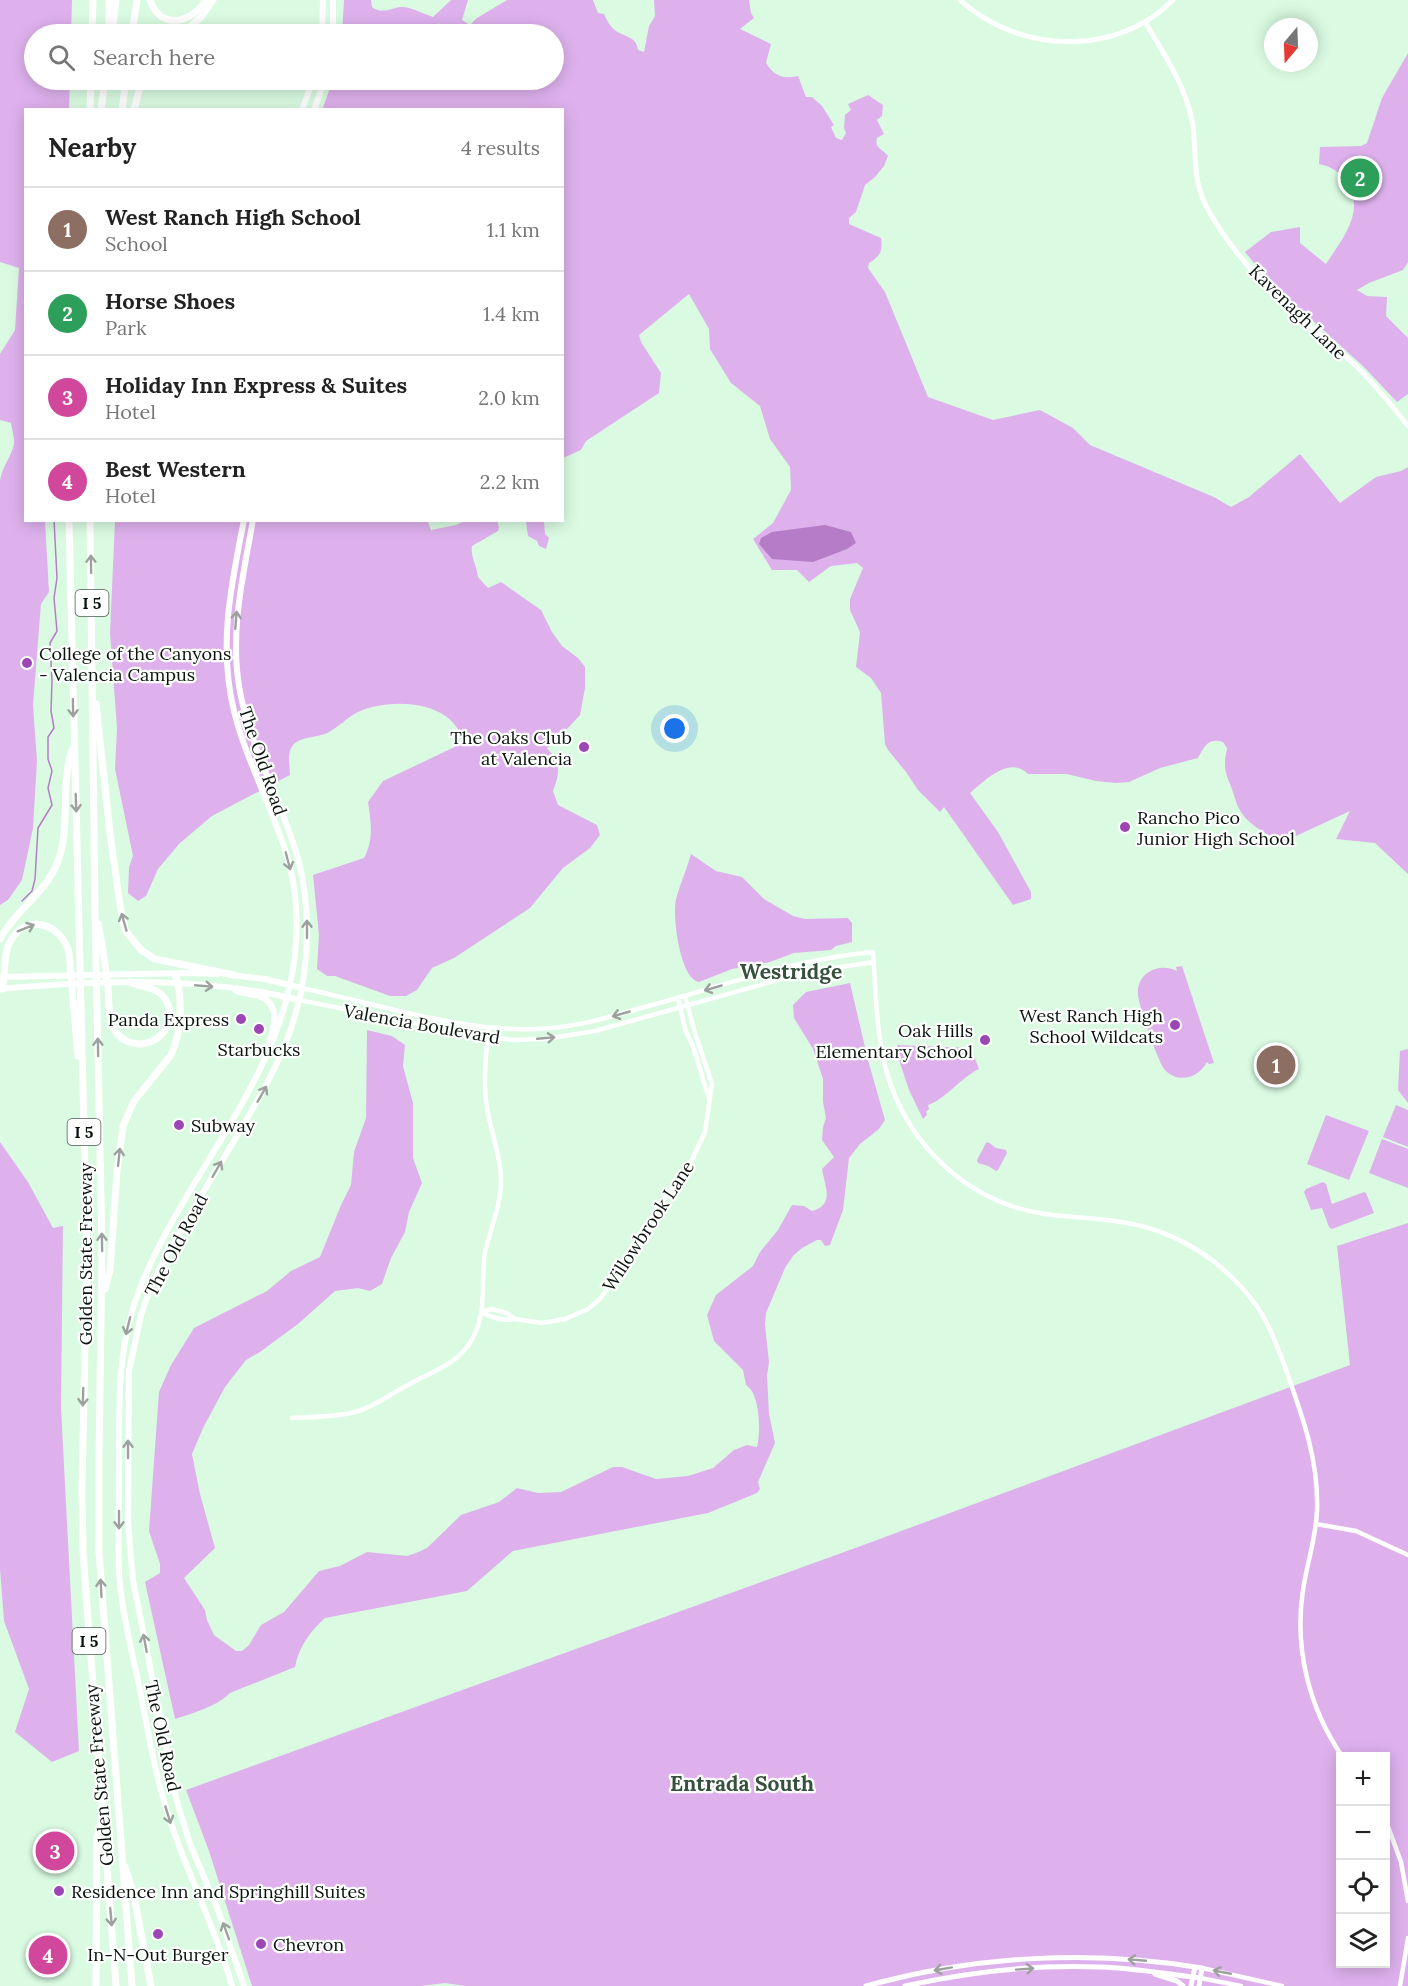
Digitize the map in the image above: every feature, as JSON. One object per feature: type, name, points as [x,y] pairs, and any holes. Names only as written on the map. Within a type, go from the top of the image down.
[{"type":"highway","points":[[92,24],[93,0]]},
{"type":"highway","points":[[109,0],[110,24]]},
{"type":"highway","points":[[112,24],[116,0]]},
{"type":"highway","points":[[133,24],[137,0]]},
{"type":"highway","points":[[150,0],[158,13],[175,21],[191,16],[206,0]]},
{"type":"highway","points":[[193,24],[213,0]]},
{"type":"highway","points":[[90,108],[91,90]]},
{"type":"highway","points":[[101,108],[104,90]]},
{"type":"highway","points":[[122,108],[125,90]]},
{"type":"highway","points":[[135,108],[139,90]]},
{"type":"highway","name":"Golden State Freeway","points":[[69,522],[87,1249],[82,1489],[83,1553],[116,1986]]},
{"type":"highway","name":"Golden State Freeway","points":[[90,522],[103,1300],[98,1468],[99,1552],[132,1986]]},
{"type":"highway","points":[[93,686],[100,721],[102,764],[110,833],[125,930],[141,950],[155,958],[234,975]]},
{"type":"highway","points":[[0,939],[49,880],[59,858],[68,762],[74,744]]},
{"type":"highway","points":[[95,910],[103,944],[114,1029],[129,1042],[140,1044],[152,1042],[162,1035],[168,1026],[170,1015],[167,1003],[155,990],[130,982]]},
{"type":"highway","points":[[1,987],[9,943],[21,929],[37,924],[56,930],[63,937],[69,953],[73,1019],[82,1094]]},
{"type":"highway","points":[[103,1300],[110,1270],[117,1172],[123,1126],[134,1101],[175,1047],[179,1028],[178,984],[175,974]]},
{"type":"highway","name":"I 5","points":[[96,1986],[97,1837],[102,1816]]},
{"type":"highway","name":"I 5","points":[[122,1856],[133,1891],[151,1986]]},
{"type":"main road","points":[[323,24],[324,0]]},
{"type":"main road","points":[[333,0],[333,24]]},
{"type":"main road","points":[[960,0],[995,25],[1027,37],[1046,41],[1096,39],[1114,34],[1145,22],[1173,0]]},
{"type":"main road","name":"Kavenagh Lane","points":[[1145,22],[1185,97],[1192,119],[1196,181],[1209,212],[1252,270],[1281,301],[1359,369],[1380,390],[1408,426]]},
{"type":"main road","points":[[303,108],[309,90]]},
{"type":"main road","points":[[315,108],[321,90]]},
{"type":"main road","name":"The Old Road","points":[[232,1986],[164,1801],[155,1768],[125,1616],[120,1571],[119,1382],[127,1331],[147,1272],[265,1059],[276,1036],[290,985],[296,934],[295,896],[291,871],[281,837],[239,728],[231,697],[227,666],[227,617],[244,522]]},
{"type":"main road","name":"The Old Road","points":[[244,1986],[225,1928],[190,1844],[181,1815],[172,1783],[138,1613],[129,1531],[128,1386],[137,1326],[154,1280],[269,1082],[289,1036],[301,988],[307,945],[306,910],[299,862],[250,730],[237,671],[236,616],[253,522]]},
{"type":"main road","points":[[281,837],[289,834]]},
{"type":"main road","name":"Valencia Boulevard","points":[[3,977],[130,974],[234,975],[301,988]]},
{"type":"main road","name":"Valencia Boulevard","points":[[1,987],[130,982],[230,988],[299,999]]},
{"type":"main road","points":[[230,988],[243,994],[260,996],[272,1008],[275,1016],[274,1027],[265,1059]]},
{"type":"main road","points":[[866,1986],[945,1968],[1011,1960],[1114,1958],[1202,1968],[1199,1986]]},
{"type":"main road","points":[[905,1986],[968,1975],[1035,1968],[1097,1967],[1200,1978]]},
{"type":"main road","points":[[1191,1986],[1195,1967]]},
{"type":"main road","points":[[1151,1972],[1177,1981],[1184,1986]]},
{"type":"street","name":"Valencia Boulevard","points":[[299,999],[488,1038],[530,1040],[595,1031],[788,977],[874,962],[873,952],[831,958],[779,969],[579,1025],[532,1030],[489,1028],[301,988]]},
{"type":"street","points":[[874,962],[881,1047],[891,1086],[912,1129],[946,1168],[983,1194],[1022,1209],[1043,1214],[1138,1225],[1183,1241],[1212,1259],[1245,1291],[1258,1308],[1269,1329],[1305,1425],[1316,1472],[1316,1524],[1300,1622],[1302,1657],[1318,1713],[1340,1752]]},
{"type":"street","name":"Willowbrook Lane","points":[[482,1312],[497,1319],[515,1319],[531,1323],[554,1322],[576,1315],[599,1300],[611,1284],[638,1236],[697,1152],[707,1124],[712,1090],[711,1079],[685,996]]},
{"type":"street","name":"Willowbrook Lane","points":[[678,998],[685,1029],[694,1049],[709,1099]]},
{"type":"street","points":[[292,1418],[358,1411],[379,1402],[445,1367],[465,1350],[477,1328],[482,1312],[486,1252],[499,1204],[501,1183],[500,1161],[486,1100],[485,1080],[489,1028]]},
{"type":"street","points":[[1316,1524],[1356,1531],[1408,1555]]},
{"type":"street","points":[[1390,1832],[1401,1862],[1408,1901]]},
{"type":"street","points":[[1400,1986],[1408,1938]]},
{"type":"street","points":[[1202,1968],[1282,1986]]},
{"type":"street","points":[[1200,1978],[1241,1986]]},
{"type":"shaded area","name":"College of the Canyons - Valencia Campus","points":[[0,0],[72,0],[71,24],[24,24],[24,90],[70,90],[69,108],[24,108],[24,522],[45,522],[49,592],[41,604],[33,705],[37,761],[33,828],[22,880],[8,900],[0,905],[0,481],[14,442],[11,423],[0,420],[0,354],[15,330],[19,268],[0,262]]},
{"type":"shaded area","points":[[344,0],[371,0],[372,7],[379,10],[404,7],[433,17],[451,0],[468,0],[462,20],[468,24],[343,24]]},
{"type":"shaded area","points":[[507,0],[593,0],[598,13],[604,14],[612,28],[633,40],[638,50],[644,52],[649,26],[655,16],[654,0],[749,0],[754,18],[740,29],[771,44],[766,63],[769,68],[780,76],[798,76],[806,97],[812,97],[822,106],[834,125],[831,127],[836,138],[842,140],[846,133],[845,115],[851,110],[848,104],[868,95],[883,105],[882,116],[877,120],[884,134],[876,141],[888,156],[884,166],[865,185],[856,212],[849,218],[849,224],[881,238],[880,253],[869,263],[868,268],[885,292],[928,397],[993,420],[1040,410],[1073,428],[1090,445],[1214,497],[1231,507],[1249,497],[1300,454],[1340,503],[1376,477],[1408,467],[1408,874],[1375,843],[1336,839],[1350,811],[1283,842],[1258,828],[1246,819],[1237,805],[1225,770],[1227,748],[1223,742],[1214,741],[1207,744],[1198,758],[1160,768],[1129,782],[1096,781],[1067,774],[1028,774],[1013,767],[1005,768],[982,782],[970,793],[998,832],[1031,892],[1031,899],[1013,905],[944,807],[940,812],[918,790],[885,744],[881,693],[871,678],[856,667],[860,632],[850,610],[850,599],[863,568],[857,563],[831,566],[809,582],[797,570],[772,570],[753,539],[773,523],[791,490],[790,467],[770,439],[760,406],[731,383],[710,349],[709,329],[689,294],[639,335],[661,373],[659,393],[586,441],[581,450],[564,458],[564,108],[323,108],[329,90],[564,90],[564,24],[471,24]]},
{"type":"shaded area","points":[[1408,53],[1408,262],[1403,270],[1357,290],[1367,296],[1387,297],[1386,316],[1408,338],[1408,394],[1397,402],[1364,367],[1271,283],[1245,252],[1271,232],[1300,227],[1300,243],[1326,264],[1345,235],[1353,214],[1354,203],[1352,192],[1344,178],[1327,166],[1319,164],[1320,147],[1361,146],[1367,143],[1382,98]]},
{"type":"shaded area","name":"The Oaks Club at Valencia","points":[[115,522],[428,522],[431,530],[463,522],[497,522],[498,531],[472,546],[478,577],[488,588],[501,582],[541,610],[562,646],[578,658],[585,667],[585,688],[580,715],[547,748],[558,768],[553,791],[558,805],[597,825],[600,835],[590,848],[563,868],[530,908],[454,958],[432,968],[417,990],[406,996],[390,996],[335,976],[327,976],[317,969],[319,935],[313,875],[364,858],[371,824],[368,802],[383,781],[463,742],[457,728],[447,717],[433,710],[418,705],[385,705],[356,713],[329,732],[297,741],[289,755],[290,775],[212,816],[180,843],[158,869],[146,896],[138,901],[128,893],[129,867],[133,856],[115,769],[117,728],[110,633]]},
{"type":"shaded area","points":[[526,522],[544,522],[545,534],[549,538],[546,549],[539,546],[537,541],[528,536]]},
{"type":"shaded area","points":[[825,525],[851,532],[856,543],[847,549],[813,562],[772,559],[759,544],[761,538],[772,532]]},
{"type":"shaded area","points":[[691,854],[716,871],[742,877],[764,899],[793,916],[805,919],[848,918],[852,923],[852,942],[836,946],[831,950],[794,953],[770,962],[732,969],[699,982],[692,978],[682,959],[675,919],[676,899]]},
{"type":"shaded area","points":[[1182,966],[1214,1063],[1207,1062],[1199,1072],[1182,1078],[1165,1070],[1158,1057],[1142,1011],[1138,987],[1150,971],[1163,968],[1177,971],[1176,967]]},
{"type":"shaded area","points":[[850,983],[885,1120],[879,1129],[860,1144],[849,1158],[843,1210],[830,1245],[825,1246],[821,1240],[817,1240],[793,1256],[785,1268],[766,1313],[769,1414],[775,1443],[758,1482],[760,1489],[757,1493],[708,1513],[513,1551],[467,1591],[325,1618],[306,1640],[299,1652],[295,1667],[230,1693],[204,1709],[175,1719],[145,1582],[160,1573],[160,1564],[149,1531],[159,1392],[171,1365],[194,1328],[267,1291],[291,1271],[320,1257],[351,1185],[354,1152],[366,1118],[367,1030],[392,1036],[405,1045],[403,1066],[413,1103],[413,1158],[422,1183],[409,1212],[405,1232],[391,1258],[382,1284],[370,1291],[358,1288],[335,1291],[298,1324],[246,1360],[225,1387],[192,1454],[215,1548],[184,1578],[205,1610],[214,1635],[236,1651],[242,1651],[249,1645],[261,1625],[284,1612],[319,1571],[340,1566],[367,1552],[407,1556],[416,1553],[427,1548],[461,1515],[499,1502],[517,1488],[538,1493],[561,1492],[613,1467],[622,1467],[656,1479],[688,1476],[713,1468],[734,1450],[747,1445],[757,1447],[759,1423],[754,1396],[746,1385],[743,1370],[714,1341],[707,1315],[716,1295],[753,1266],[792,1205],[804,1206],[812,1211],[824,1204],[827,1194],[822,1169],[834,1157],[822,1140],[826,1118],[823,1079],[813,1049],[794,1018],[793,1005],[806,992]]},
{"type":"shaded area","points":[[897,1045],[971,1048],[979,1069],[928,1105],[927,1115],[923,1119],[909,1090]]},
{"type":"shaded area","points":[[1408,1049],[1408,1103],[1398,1090],[1400,1051]]},
{"type":"shaded area","points":[[1396,1105],[1408,1110],[1408,1147],[1383,1137]]},
{"type":"shaded area","points":[[1326,1115],[1369,1131],[1349,1180],[1307,1164]]},
{"type":"shaded area","points":[[1382,1139],[1408,1149],[1408,1188],[1369,1173]]},
{"type":"shaded area","points":[[0,1142],[28,1182],[53,1228],[63,1226],[61,1408],[79,1751],[52,1762],[15,1732],[29,1689],[4,1621],[0,1569]]},
{"type":"shaded area","points":[[988,1142],[996,1148],[1006,1150],[1007,1153],[996,1171],[978,1163],[977,1160]]},
{"type":"shaded area","points":[[1323,1182],[1326,1184],[1332,1204],[1364,1192],[1374,1213],[1332,1229],[1329,1227],[1322,1208],[1311,1210],[1304,1192]]},
{"type":"shaded area","points":[[1408,1223],[1408,1986],[465,1986],[445,1983],[421,1986],[252,1986],[209,1851],[186,1790],[858,1547],[1350,1365],[1337,1246]]},
{"type":"waterway","points":[[22,901],[32,891],[35,879],[38,828],[52,805],[48,788],[52,771],[48,759],[48,737],[54,728],[51,711],[50,643],[57,631],[54,598],[57,578],[54,522]]},
{"type":"place","name":"Horse Shoes","points":[[1360,178]]},
{"type":"place","name":"College of the Canyons - Valencia Campus","points":[[27,663]]},
{"type":"place","name":"The Oaks Club at Valencia","points":[[584,747]]},
{"type":"place","name":"Rancho Pico Junior High School","points":[[1125,827]]},
{"type":"place","name":"Panda Express","points":[[241,1019]]},
{"type":"place","name":"West Ranch High School Wildcats","points":[[1175,1025]]},
{"type":"place","name":"Starbucks","points":[[259,1029]]},
{"type":"place","name":"Oak Hills Elementary School","points":[[985,1040]]},
{"type":"place","name":"West Ranch High School","points":[[1276,1065]]},
{"type":"place","name":"Subway","points":[[179,1125]]},
{"type":"place","name":"Holiday Inn Express & Suites","points":[[55,1851]]},
{"type":"place","name":"Residence Inn and Springhill Suites","points":[[59,1891]]},
{"type":"place","name":"In-N-Out Burger","points":[[158,1934]]},
{"type":"place","name":"Chevron","points":[[261,1944]]},
{"type":"place","name":"Best Western","points":[[48,1955]]},
{"type":"district","name":"Westridge","points":[[791,971]]},
{"type":"district","name":"Entrada South","points":[[742,1783]]}]
